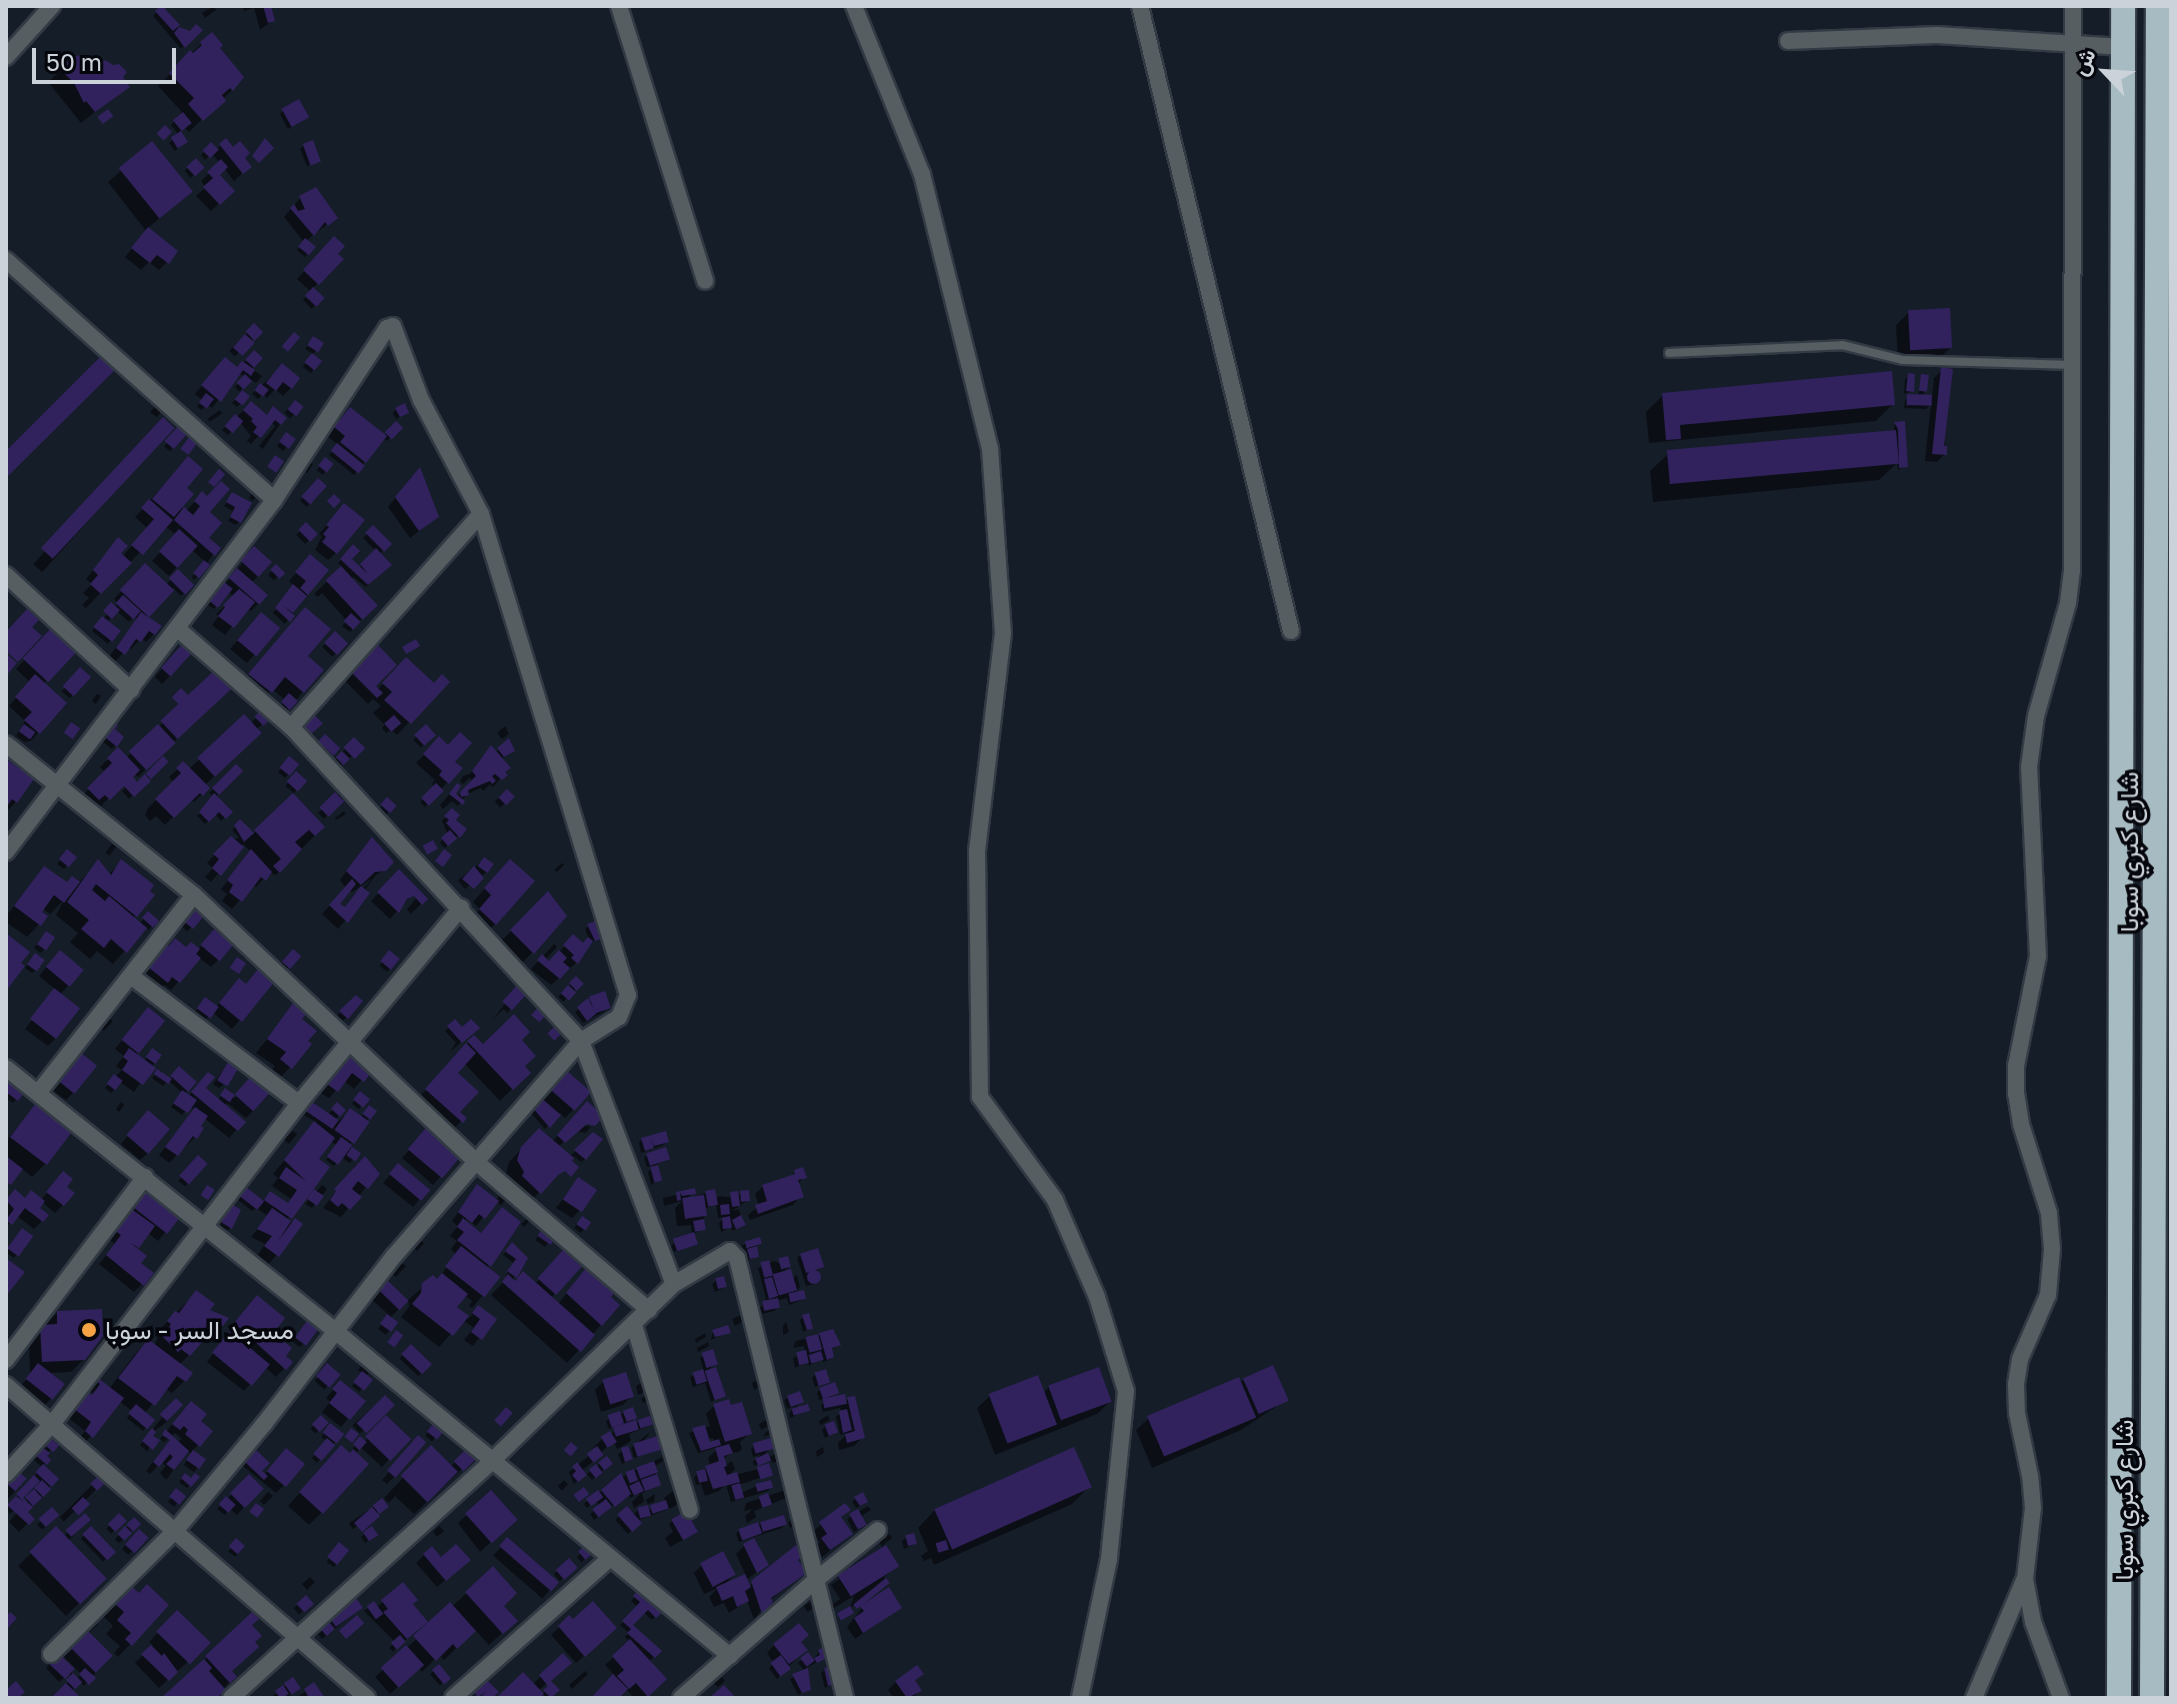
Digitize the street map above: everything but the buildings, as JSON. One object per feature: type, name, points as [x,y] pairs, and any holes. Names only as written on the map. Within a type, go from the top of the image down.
[{"type":"highway","name":"شارع كبري سوبا","points":[[2119,1698],[2123,6]]},
{"type":"highway","name":"شارع كبري سوبا","points":[[2152,1698],[2164,45],[2158,6]]},
{"type":"street","points":[[6,57],[52,6]]},
{"type":"street","points":[[619,6],[705,281]]},
{"type":"street","points":[[854,6],[922,174],[990,448],[1003,633],[977,851],[980,1097],[1055,1200],[1097,1297],[1126,1391],[1109,1559],[1080,1698]]},
{"type":"street","points":[[1140,6],[1291,631]]},
{"type":"street","points":[[1974,1698],[2025,1579],[2033,1508],[2017,1413],[2016,1384],[2020,1359],[2048,1295],[2052,1249],[2049,1213],[2021,1124],[2016,1094],[2016,1066],[2038,956],[2029,767],[2036,716],[2068,603],[2072,570],[2075,365],[2073,6]]},
{"type":"street","points":[[1788,41],[1937,35],[2123,47]]},
{"type":"street","points":[[6,260],[274,500]]},
{"type":"street","points":[[6,852],[274,500],[387,328],[393,326],[421,400],[481,514],[628,995],[619,1017],[581,1041],[475,1161],[334,1330],[264,1424],[176,1530],[51,1654]]},
{"type":"street","points":[[291,727],[481,514]]},
{"type":"street","points":[[6,575],[131,690]]},
{"type":"street","points":[[178,629],[291,727],[581,1041],[674,1284]]},
{"type":"street","points":[[6,744],[194,895],[347,1044],[475,1161],[649,1310]]},
{"type":"street","points":[[38,1093],[194,895]]},
{"type":"street","points":[[6,1474],[52,1424],[207,1228],[299,1103],[461,908]]},
{"type":"street","points":[[131,976],[299,1103]]},
{"type":"street","points":[[6,1068],[334,1330],[730,1656]]},
{"type":"street","points":[[6,1360],[145,1177]]},
{"type":"street","points":[[231,1698],[492,1461],[674,1284],[730,1251],[737,1258],[845,1698]]},
{"type":"street","points":[[634,1325],[690,1510]]},
{"type":"street","points":[[6,1385],[367,1698]]},
{"type":"street","points":[[681,1698],[878,1530]]},
{"type":"street","points":[[453,1698],[609,1559]]},
{"type":"street","points":[[2025,1579],[2033,1622],[2061,1698]]},
{"type":"lane","points":[[1669,353],[1842,345],[1903,360],[2075,365]]},
{"type":"place","name":"مسجد السر - سوبا","points":[[89,1330]]}]
